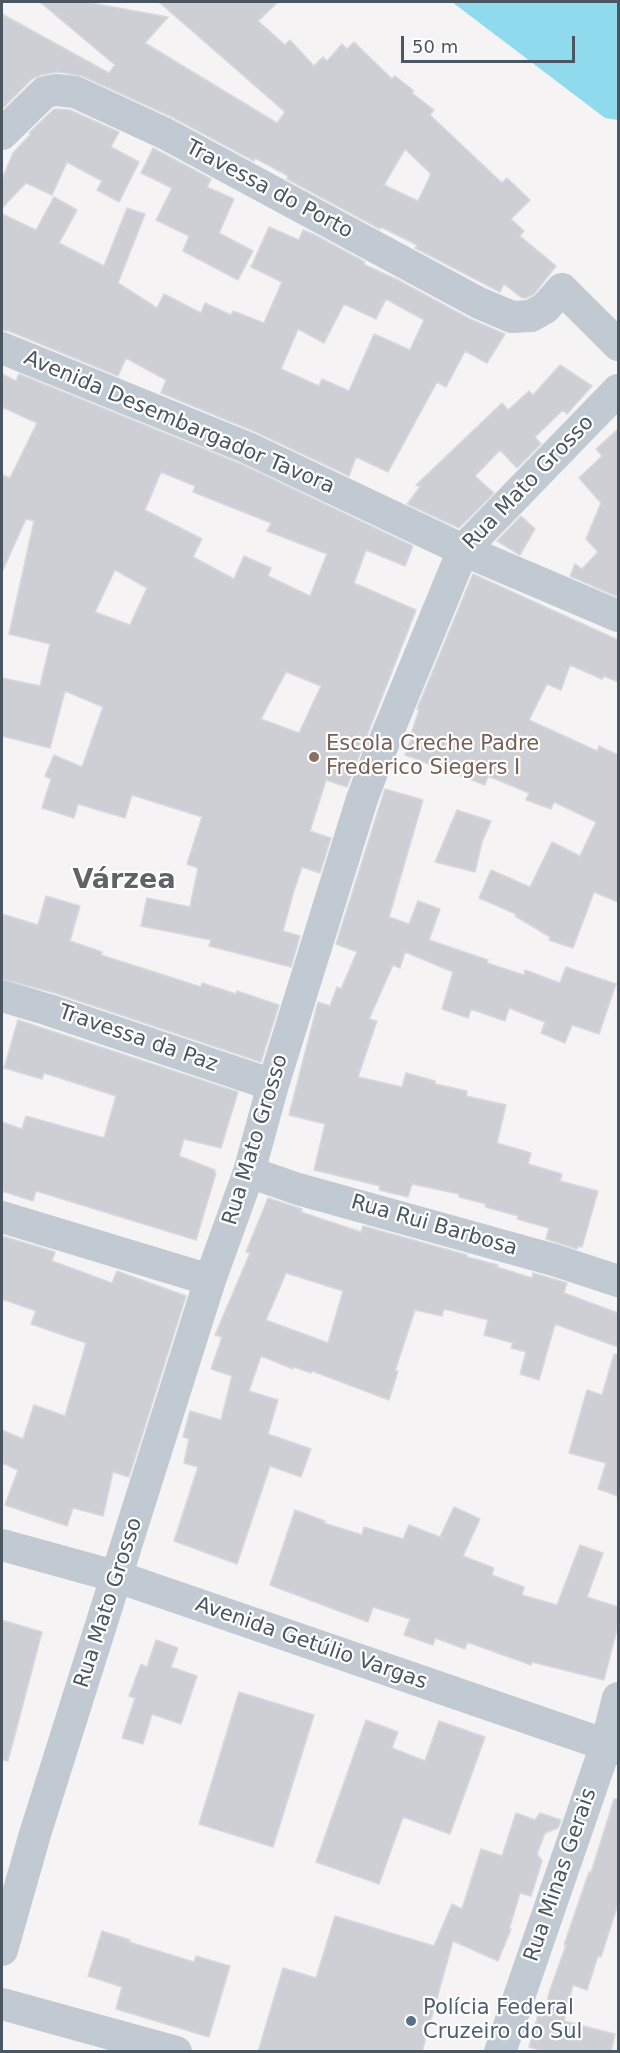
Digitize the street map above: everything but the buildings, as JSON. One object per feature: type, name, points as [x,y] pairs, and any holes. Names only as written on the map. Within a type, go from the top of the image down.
[{"type":"street","name":"Travessa do Porto","points":[[2,134],[11,122],[45,92],[56,90],[75,92],[164,133],[479,303],[512,317],[531,316],[545,308],[562,289],[618,345]]},
{"type":"street","name":"Avenida Desembargador Tavora","points":[[2,348],[248,448],[463,550],[618,616]]},
{"type":"street","name":"Rua Mato Grosso","points":[[2,1950],[35,1834],[210,1280],[249,1172],[273,1085],[362,799],[463,550],[618,390]]},
{"type":"street","name":"Travessa da Paz","points":[[2,996],[273,1085]]},
{"type":"street","name":"Rua Rui Barbosa","points":[[249,1172],[298,1189],[555,1260],[618,1281]]},
{"type":"street","points":[[2,1217],[210,1280]]},
{"type":"street","name":"Avenida Getúlio Vargas","points":[[2,1545],[118,1577],[612,1747]]},
{"type":"street","name":"Rua Minas Gerais","points":[[500,2052],[612,1747],[618,1698]]},
{"type":"street","points":[[3,2013],[176,2052]]},
{"type":"water","points":[[452,2],[618,2],[618,120],[605,118]]},
{"type":"place","name":"Escola Creche Padre Frederico Siegers I","points":[[314,757]]},
{"type":"place","name":"Polícia Federal Cruzeiro do Sul","points":[[411,2021]]},
{"type":"district","name":"Várzea","points":[[124,881]]}]
